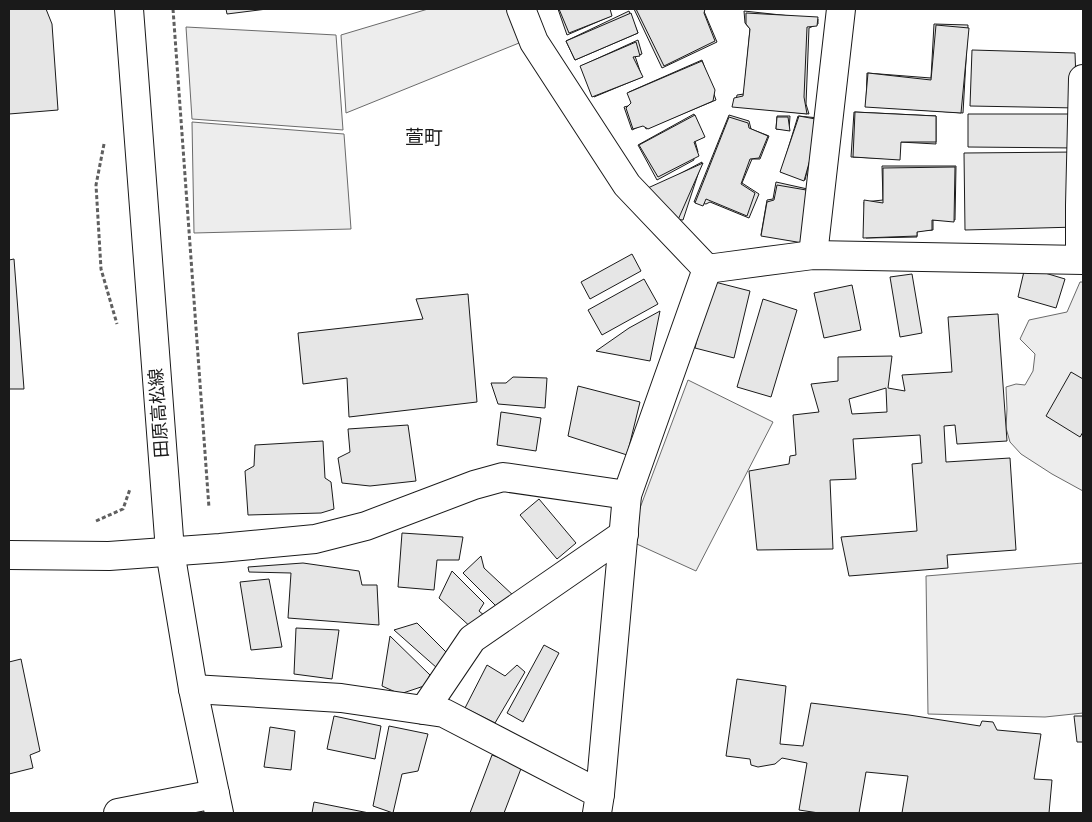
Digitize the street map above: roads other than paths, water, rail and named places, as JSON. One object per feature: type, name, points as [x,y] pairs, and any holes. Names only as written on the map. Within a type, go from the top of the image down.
[{"type":"street","name":"田原高松線","points":[[129,9],[170,551],[193,689],[217,804]]},
{"type":"street","points":[[520,9],[534,42],[627,185],[707,269]]},
{"type":"street","points":[[813,255],[840,9]]},
{"type":"street","points":[[707,269],[813,255],[1082,260],[1080,205],[1083,79]]},
{"type":"street","points":[[193,689],[341,698],[444,713],[598,804],[628,495],[707,269]]},
{"type":"street","points":[[9,554],[109,556],[315,539],[366,526],[474,485],[503,477],[628,495]]},
{"type":"street","points":[[424,710],[472,639],[624,534]]},
{"type":"street","points":[[118,813],[217,804]]},
{"type":"district","name":"萱町","points":[[424,137]]}]
